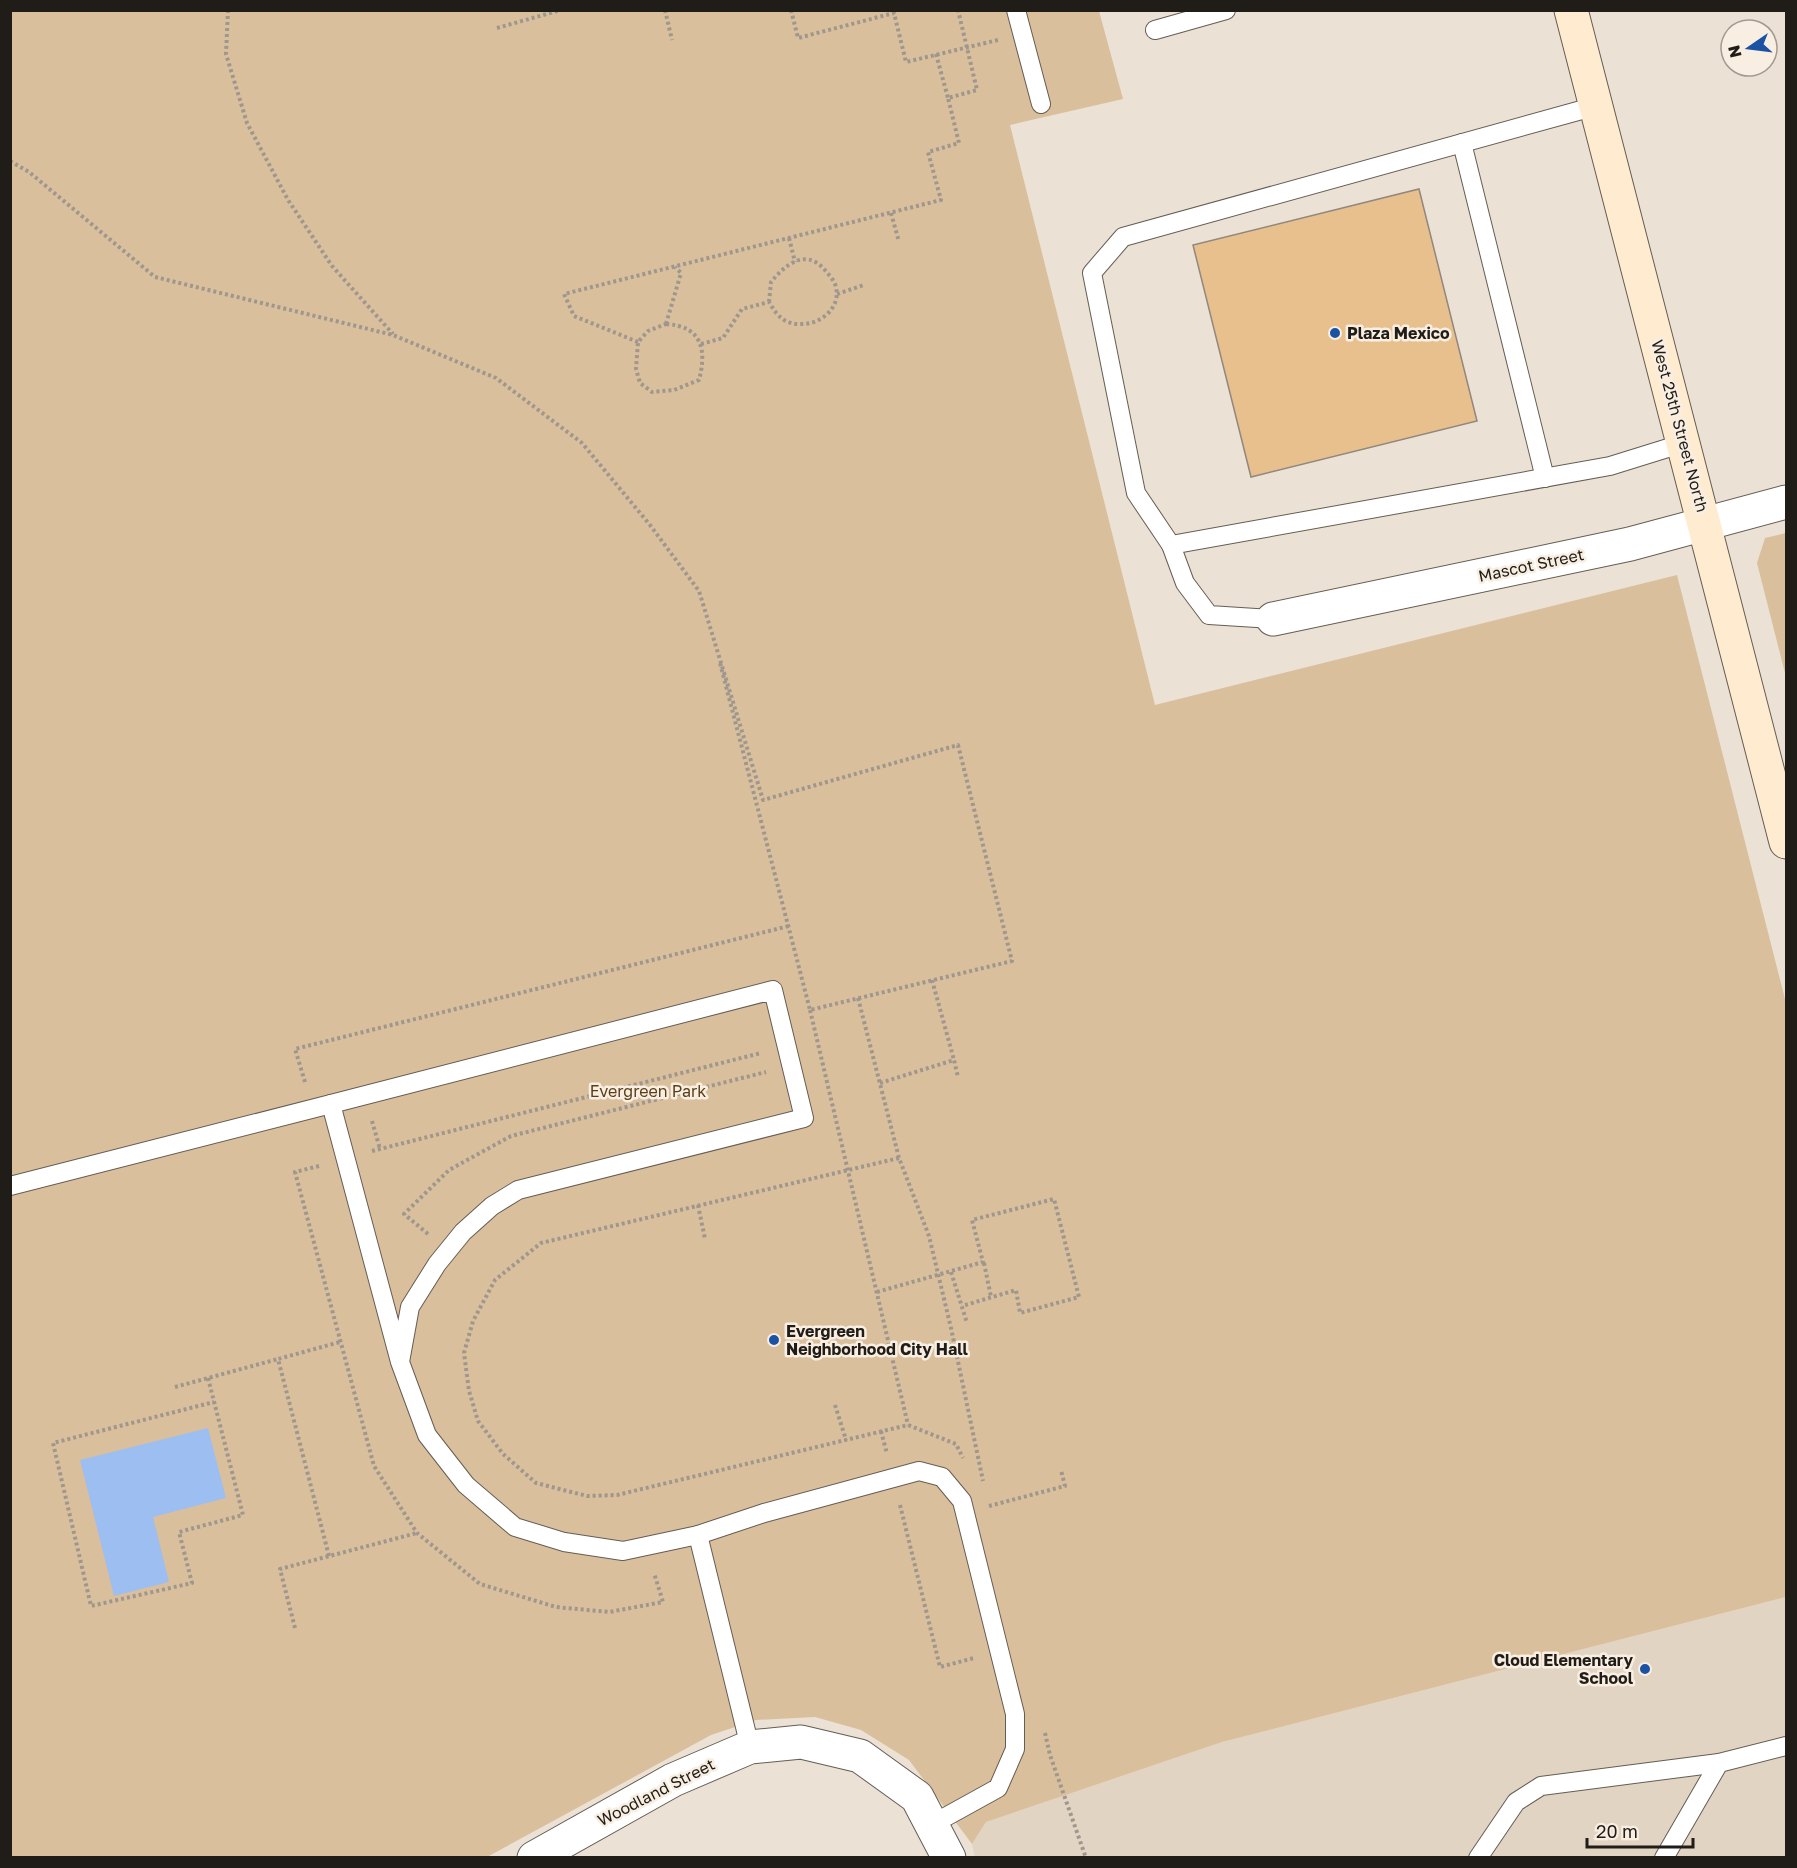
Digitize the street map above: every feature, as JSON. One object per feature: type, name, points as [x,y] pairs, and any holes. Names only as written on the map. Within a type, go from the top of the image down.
[{"type":"main road","name":"West 25th Street North","points":[[1571,10],[1786,842]]},
{"type":"street","name":"Mascot Street","points":[[1273,619],[1630,544],[1786,502]]},
{"type":"street","name":"Woodland Street","points":[[551,1853],[673,1780],[750,1747],[801,1742],[860,1756],[917,1797],[948,1857]]},
{"type":"lane","points":[[1016,10],[1041,104]]},
{"type":"lane","points":[[1155,30],[1226,10]]},
{"type":"lane","points":[[1273,619],[1209,615],[1185,583],[1171,545],[1136,492],[1092,273],[1123,237],[1596,106]]},
{"type":"lane","points":[[1462,143],[1545,478]]},
{"type":"lane","points":[[1171,545],[1610,466],[1684,443]]},
{"type":"lane","points":[[10,1186],[773,990],[804,1118],[518,1190],[492,1206],[463,1232],[437,1264],[410,1307],[400,1362]]},
{"type":"lane","points":[[331,1104],[400,1362],[427,1435],[466,1485],[515,1527],[564,1542],[623,1551],[698,1535],[765,1513],[919,1471],[942,1477],[962,1501],[1015,1714],[1015,1749],[998,1788],[931,1825]]},
{"type":"lane","points":[[698,1535],[750,1747]]},
{"type":"lane","points":[[1478,1857],[1516,1802],[1541,1786],[1719,1763],[1786,1746]]},
{"type":"lane","points":[[1664,1857],[1719,1763]]},
{"type":"path","points":[[228,10],[226,54],[248,123],[288,200],[332,266],[393,335]]},
{"type":"path","points":[[496,28],[561,10]]},
{"type":"path","points":[[665,10],[672,40]]},
{"type":"path","points":[[791,10],[798,38],[894,13],[906,62],[1002,39]]},
{"type":"path","points":[[948,98],[977,90],[958,10]]},
{"type":"path","points":[[638,342],[574,316],[564,294],[941,200],[928,152],[959,143],[936,54]]},
{"type":"path","points":[[10,161],[28,172],[155,277],[393,335],[496,378],[582,443],[650,525],[699,591],[763,800],[958,745],[1012,961],[810,1010]]},
{"type":"path","points":[[891,213],[898,242]]},
{"type":"path","points":[[789,238],[795,262]]},
{"type":"path","points":[[811,259],[821,265],[835,283],[837,294],[834,306],[826,316],[806,324],[796,325],[781,320],[769,302],[771,282],[787,266],[798,260],[811,259]]},
{"type":"path","points":[[666,324],[681,273],[675,267]]},
{"type":"path","points":[[837,294],[864,285]]},
{"type":"path","points":[[701,344],[723,338],[742,309],[769,302]]},
{"type":"path","points":[[666,324],[678,325],[691,331],[701,344],[704,363],[699,380],[674,390],[652,392],[640,383],[636,369],[638,342],[648,331],[666,324]]},
{"type":"path","points":[[720,663],[810,1010],[908,1425]]},
{"type":"path","points":[[305,1083],[295,1049],[789,926]]},
{"type":"path","points":[[932,980],[958,1077]]},
{"type":"path","points":[[858,998],[899,1158],[929,1236],[983,1484]]},
{"type":"path","points":[[654,1573],[663,1602],[609,1612],[556,1607],[480,1584],[417,1533],[374,1466],[295,1172],[761,1053]]},
{"type":"path","points":[[880,1083],[954,1060]]},
{"type":"path","points":[[448,1251],[404,1214],[448,1170],[511,1136],[766,1071]]},
{"type":"path","points":[[371,1118],[380,1149]]},
{"type":"path","points":[[899,1158],[541,1243],[495,1280],[473,1321],[465,1353],[469,1391],[478,1421],[502,1454],[536,1483],[587,1496],[617,1496],[908,1425],[956,1444],[967,1464]]},
{"type":"path","points":[[962,1306],[1016,1290],[1020,1313],[1079,1297],[1054,1199],[972,1220],[991,1297]]},
{"type":"path","points":[[698,1205],[705,1239]]},
{"type":"path","points":[[877,1292],[984,1262]]},
{"type":"path","points":[[951,1272],[967,1323]]},
{"type":"path","points":[[175,1387],[340,1342]]},
{"type":"path","points":[[278,1359],[329,1556]]},
{"type":"path","points":[[208,1378],[243,1515],[179,1532],[192,1583],[91,1606],[53,1443],[214,1402]]},
{"type":"path","points":[[835,1405],[846,1440]]},
{"type":"path","points":[[881,1431],[940,1667],[998,1652]]},
{"type":"path","points":[[986,1495],[988,1506],[1065,1486],[1061,1470]]},
{"type":"path","points":[[295,1628],[280,1569],[417,1533]]},
{"type":"shaded area","name":"Cloud Elementary School","points":[[1786,1597],[1786,1857],[975,1858],[972,1844],[986,1822],[1222,1742]]},
{"type":"green space","name":"Evergreen Park","points":[[11,11],[1099,11],[1123,99],[1010,125],[1155,705],[1677,575],[1786,1003],[1786,1597],[1222,1742],[986,1822],[972,1844],[909,1760],[861,1730],[815,1717],[756,1720],[711,1735],[487,1857],[11,1857]]},
{"type":"green space","points":[[1786,533],[1786,677],[1757,563],[1765,538]]},
{"type":"water","points":[[208,1428],[226,1498],[153,1517],[169,1582],[114,1596],[80,1460]]},
{"type":"building","name":"Plaza Mexico","points":[[1419,189],[1477,421],[1251,477],[1193,245]]},
{"type":"place","name":"Plaza Mexico","points":[[1335,333]]},
{"type":"place","name":"Evergreen Neighborhood City Hall","points":[[774,1340]]},
{"type":"place","name":"Cloud Elementary School","points":[[1645,1669]]}]
